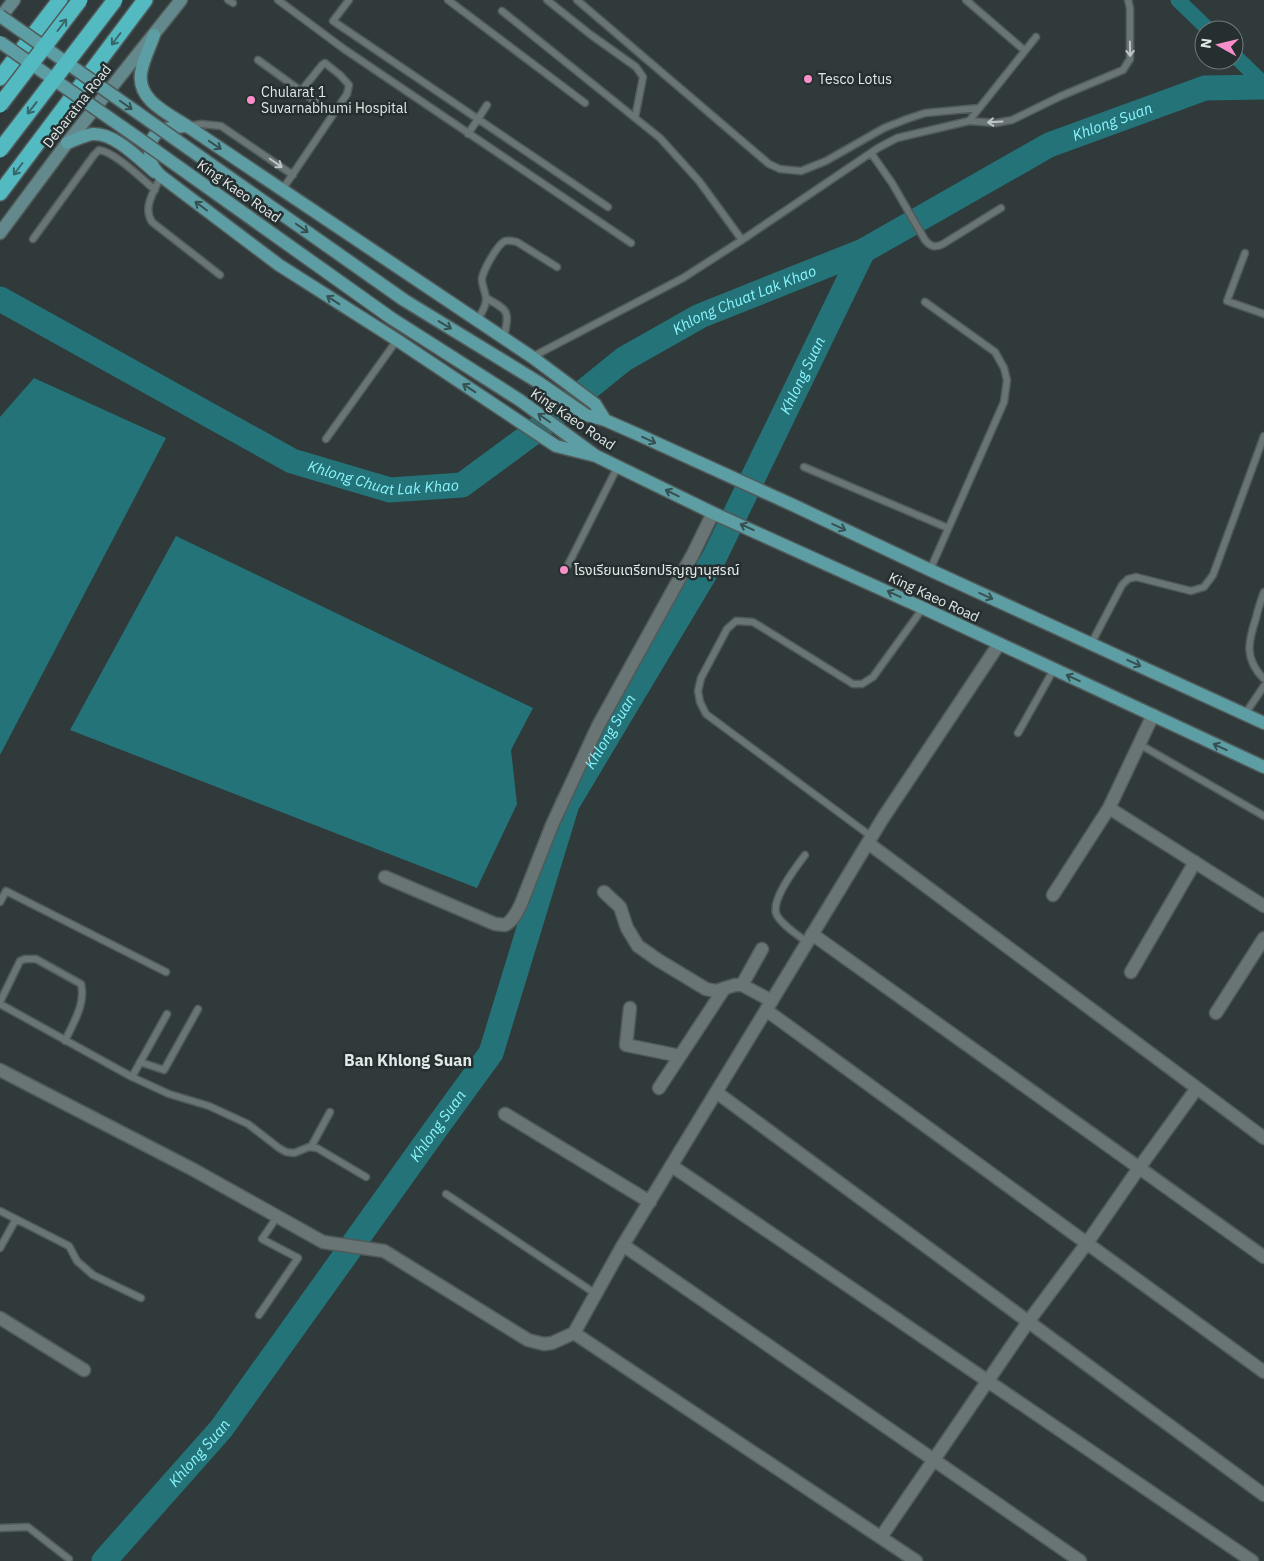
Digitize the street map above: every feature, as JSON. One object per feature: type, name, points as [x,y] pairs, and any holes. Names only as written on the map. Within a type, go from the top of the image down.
[{"type":"highway","points":[[0,78],[60,0]]},
{"type":"highway","points":[[0,105],[80,0]]},
{"type":"highway","points":[[0,150],[115,0]]},
{"type":"highway","name":"Debaratna Road","points":[[0,193],[145,0]]},
{"type":"main road","points":[[0,17],[14,0]]},
{"type":"main road","name":"Debaratna Road","points":[[0,233],[67,143],[181,0]]},
{"type":"main road","name":"King Kaeo Road","points":[[0,17],[404,300],[538,382],[586,414],[605,420],[795,506],[1264,723]]},
{"type":"main road","points":[[154,35],[141,73],[141,85],[145,95],[154,104],[532,357],[595,404],[605,420]]},
{"type":"main road","name":"King Kaeo Road","points":[[0,42],[391,318],[520,401],[596,456],[1264,768]]},
{"type":"main road","points":[[161,176],[152,165],[153,139],[156,134],[167,128],[186,126]]},
{"type":"main road","points":[[67,143],[92,134],[106,136],[122,144],[161,176],[279,265],[397,340],[556,446],[596,456]]},
{"type":"street","points":[[384,877],[495,924],[505,925],[509,922],[518,909],[552,825],[598,726],[715,513]]},
{"type":"street","points":[[0,1070],[194,1170],[323,1242],[384,1251],[528,1340],[544,1344],[552,1343],[574,1333],[623,1246],[870,840],[999,644]]},
{"type":"street","points":[[1053,895],[1109,808],[1153,715]]},
{"type":"street","points":[[1109,808],[1264,906]]},
{"type":"street","points":[[870,840],[1264,1138]]},
{"type":"street","points":[[1131,972],[1196,862]]},
{"type":"street","points":[[604,892],[620,907],[626,928],[638,946],[706,989],[716,991],[735,985],[742,985],[1087,1243],[1264,1372]]},
{"type":"street","points":[[810,938],[1264,1257]]},
{"type":"street","points":[[1216,1014],[1264,938]]},
{"type":"street","points":[[742,985],[762,949]]},
{"type":"street","points":[[659,1088],[724,989]]},
{"type":"street","points":[[630,1008],[626,1045],[680,1056]]},
{"type":"street","points":[[881,1537],[987,1380],[1197,1088]]},
{"type":"street","points":[[716,1092],[1264,1495]]},
{"type":"street","points":[[505,1114],[650,1202]]},
{"type":"street","points":[[672,1166],[1252,1561]]},
{"type":"street","points":[[623,1246],[1080,1561]]},
{"type":"street","points":[[0,1318],[84,1370]]},
{"type":"street","points":[[574,1333],[916,1561]]},
{"type":"lane","points":[[278,0],[344,49],[631,243]]},
{"type":"lane","points":[[349,0],[333,21],[608,207]]},
{"type":"lane","points":[[448,0],[585,103]]},
{"type":"lane","points":[[547,0],[636,67],[643,77],[635,118]]},
{"type":"lane","points":[[577,0],[769,164],[780,169],[801,171],[826,161],[884,128],[925,113],[979,108]]},
{"type":"lane","points":[[966,0],[1024,50]]},
{"type":"lane","points":[[532,357],[683,278],[871,153],[897,138],[969,121],[996,123],[1012,120],[1061,96],[1123,70],[1130,59],[1130,8],[1128,0]]},
{"type":"lane","points":[[502,11],[660,138],[699,182],[742,240]]},
{"type":"lane","points":[[969,121],[1036,37]]},
{"type":"lane","points":[[258,60],[333,114]]},
{"type":"lane","points":[[282,190],[349,90],[349,85],[346,80],[325,63],[322,64],[301,91]]},
{"type":"lane","points":[[468,134],[487,105]]},
{"type":"lane","points":[[186,126],[200,124],[220,126],[292,175]]},
{"type":"lane","points":[[33,239],[99,150],[106,151],[155,190]]},
{"type":"lane","points":[[871,153],[930,246],[936,247],[1001,208]]},
{"type":"lane","points":[[161,176],[148,206],[148,216],[152,222],[220,275]]},
{"type":"lane","points":[[478,320],[485,306],[486,298],[482,276],[488,262],[500,245],[512,240],[557,267]]},
{"type":"lane","points":[[1245,253],[1227,301],[1264,314]]},
{"type":"lane","points":[[486,298],[503,307],[507,313],[508,320],[504,338]]},
{"type":"lane","points":[[924,302],[995,352],[1004,368],[1007,380],[1004,402],[930,570]]},
{"type":"lane","points":[[326,439],[397,340]]},
{"type":"lane","points":[[1091,644],[1122,585],[1128,578],[1136,577],[1191,591],[1204,587],[1213,575],[1264,436]]},
{"type":"lane","points":[[568,565],[618,466]]},
{"type":"lane","points":[[804,467],[948,528]]},
{"type":"lane","points":[[1264,592],[1250,637],[1250,651],[1251,662],[1254,668],[1264,679]]},
{"type":"lane","points":[[870,840],[706,714],[700,702],[698,691],[702,678],[727,629],[736,621],[753,622],[853,684],[862,684],[873,677],[923,608]]},
{"type":"lane","points":[[1018,732],[1054,669]]},
{"type":"lane","points":[[1245,714],[1264,686]]},
{"type":"lane","points":[[1139,744],[1264,816]]},
{"type":"lane","points":[[806,855],[792,872],[776,901],[776,914],[781,921],[810,938]]},
{"type":"lane","points":[[0,902],[6,891],[166,972]]},
{"type":"lane","points":[[65,1041],[82,1002],[83,991],[81,984],[36,959],[20,961],[0,1003],[65,1041],[132,1078],[169,1094],[209,1106],[248,1124],[286,1152],[294,1153],[306,1147],[317,1148],[366,1177]]},
{"type":"lane","points":[[140,1062],[164,1070],[198,1009]]},
{"type":"lane","points":[[132,1078],[167,1014]]},
{"type":"lane","points":[[311,1147],[330,1112]]},
{"type":"lane","points":[[446,1194],[596,1294]]},
{"type":"lane","points":[[0,1211],[69,1246],[77,1261],[93,1275],[141,1298]]},
{"type":"lane","points":[[259,1315],[298,1258],[262,1239],[277,1217]]},
{"type":"lane","points":[[0,1248],[16,1219]]},
{"type":"lane","points":[[0,1528],[28,1527],[69,1559]]},
{"type":"water","points":[[34,378],[166,438],[0,755],[0,417]]},
{"type":"water","points":[[176,536],[533,708],[511,750],[517,804],[477,888],[70,730]]},
{"type":"waterway","points":[[1178,0],[1199,20]]},
{"type":"waterway","points":[[1244,65],[1264,84]]},
{"type":"waterway","name":"Khlong Chuat Lak Khao","points":[[0,299],[292,461],[390,490],[462,485],[530,435],[624,359],[700,316],[863,251],[1049,145],[1205,88],[1264,87]]},
{"type":"waterway","name":"Khlong Suan","points":[[104,1561],[221,1429],[491,1053],[567,804],[714,558],[863,251]]},
{"type":"place","name":"Tesco Lotus","points":[[808,79]]},
{"type":"place","name":"Chularat 1 Suvarnabhumi Hospital","points":[[251,100]]},
{"type":"place","name":"โรงเรียนเตรียทปริญญานุสรณ์","points":[[564,570]]},
{"type":"district","name":"Ban Khlong Suan","points":[[408,1060]]}]
